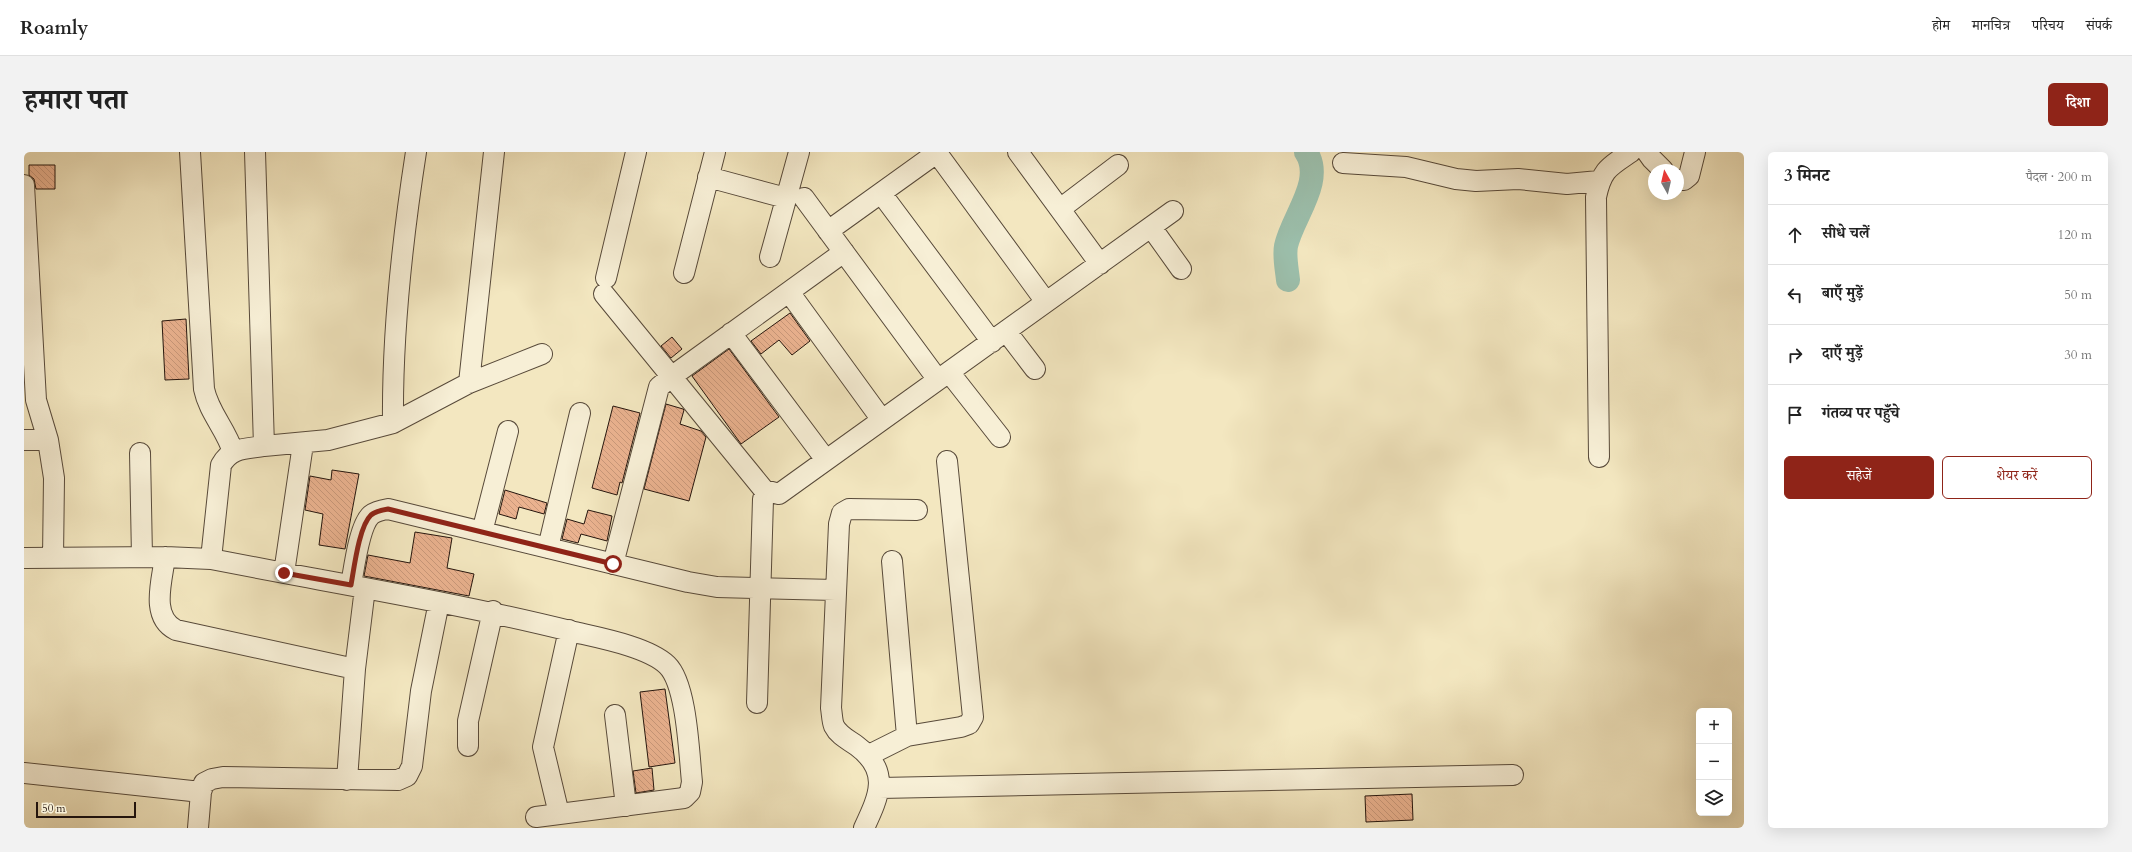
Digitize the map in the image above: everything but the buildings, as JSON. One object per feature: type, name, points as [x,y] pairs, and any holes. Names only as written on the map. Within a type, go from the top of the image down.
[{"type":"street","points":[[190,152],[204,389],[207,403],[228,436],[233,452]]},
{"type":"street","points":[[255,152],[264,446]]},
{"type":"street","points":[[393,422],[393,363],[398,298],[416,152]]},
{"type":"street","points":[[469,383],[494,152]]},
{"type":"street","points":[[636,152],[605,286],[671,377],[764,490],[779,494],[1173,211]]},
{"type":"street","points":[[684,273],[715,152]]},
{"type":"street","points":[[770,257],[795,198],[799,152]]},
{"type":"street","points":[[1018,152],[1100,264]]},
{"type":"street","points":[[1599,458],[1596,197],[1599,181],[1608,168],[1631,152]]},
{"type":"street","points":[[1648,152],[1657,164]]},
{"type":"street","points":[[1684,180],[1689,176],[1695,152]]},
{"type":"street","points":[[828,231],[938,153],[1046,302]]},
{"type":"street","points":[[1343,163],[1406,167],[1456,179],[1476,181],[1518,179],[1567,184],[1599,181]]},
{"type":"street","points":[[1060,209],[1118,165]]},
{"type":"street","points":[[708,177],[795,198],[828,231],[944,376],[1000,438]]},
{"type":"street","points":[[24,184],[36,400],[48,440],[54,478],[53,558]]},
{"type":"street","points":[[881,193],[999,336],[1035,369]]},
{"type":"street","points":[[1151,227],[1181,269]]},
{"type":"street","points":[[613,564],[659,387],[844,252]]},
{"type":"street","points":[[789,292],[882,420]]},
{"type":"street","points":[[731,333],[826,460]]},
{"type":"street","points":[[211,559],[221,465],[226,457],[233,452],[264,446],[303,444],[328,440],[393,422],[469,383],[542,354]]},
{"type":"street","points":[[548,548],[580,413]]},
{"type":"street","points":[[482,532],[508,431]]},
{"type":"street","points":[[24,440],[48,440]]},
{"type":"street","points":[[284,573],[303,444]]},
{"type":"street","points":[[140,453],[142,557]]},
{"type":"street","points":[[869,755],[907,736],[961,727],[969,724],[973,717],[947,461]]},
{"type":"street","points":[[757,703],[763,499]]},
{"type":"street","points":[[864,828],[875,804],[880,788],[878,770],[869,755],[839,734],[834,725],[831,708],[839,524],[842,513],[849,508],[917,510]]},
{"type":"street","points":[[347,780],[355,669],[358,587],[364,524],[370,515],[380,510],[388,509],[703,585],[760,589],[836,590]]},
{"type":"street","points":[[24,558],[165,557],[211,559],[493,611],[623,644],[653,656],[668,665],[678,681],[683,704],[692,782],[690,792],[684,798],[536,817]]},
{"type":"street","points":[[165,557],[160,611],[170,627],[176,630],[355,669]]},
{"type":"street","points":[[892,561],[907,736]]},
{"type":"street","points":[[198,828],[204,783],[212,779],[223,777],[398,780],[407,776],[412,766],[421,691],[439,602]]},
{"type":"street","points":[[468,746],[470,713],[493,611]]},
{"type":"street","points":[[559,814],[543,747],[569,630]]},
{"type":"street","points":[[615,715],[626,806]]},
{"type":"street","points":[[24,773],[202,792]]},
{"type":"street","points":[[880,788],[1513,775]]},
{"type":"waterway","points":[[1288,280],[1285,250],[1289,235],[1310,187],[1312,175],[1311,163],[1306,152]]},
{"type":"route","points":[[284,573],[351,585],[364,524],[370,515],[380,510],[388,509],[613,564]]}]
